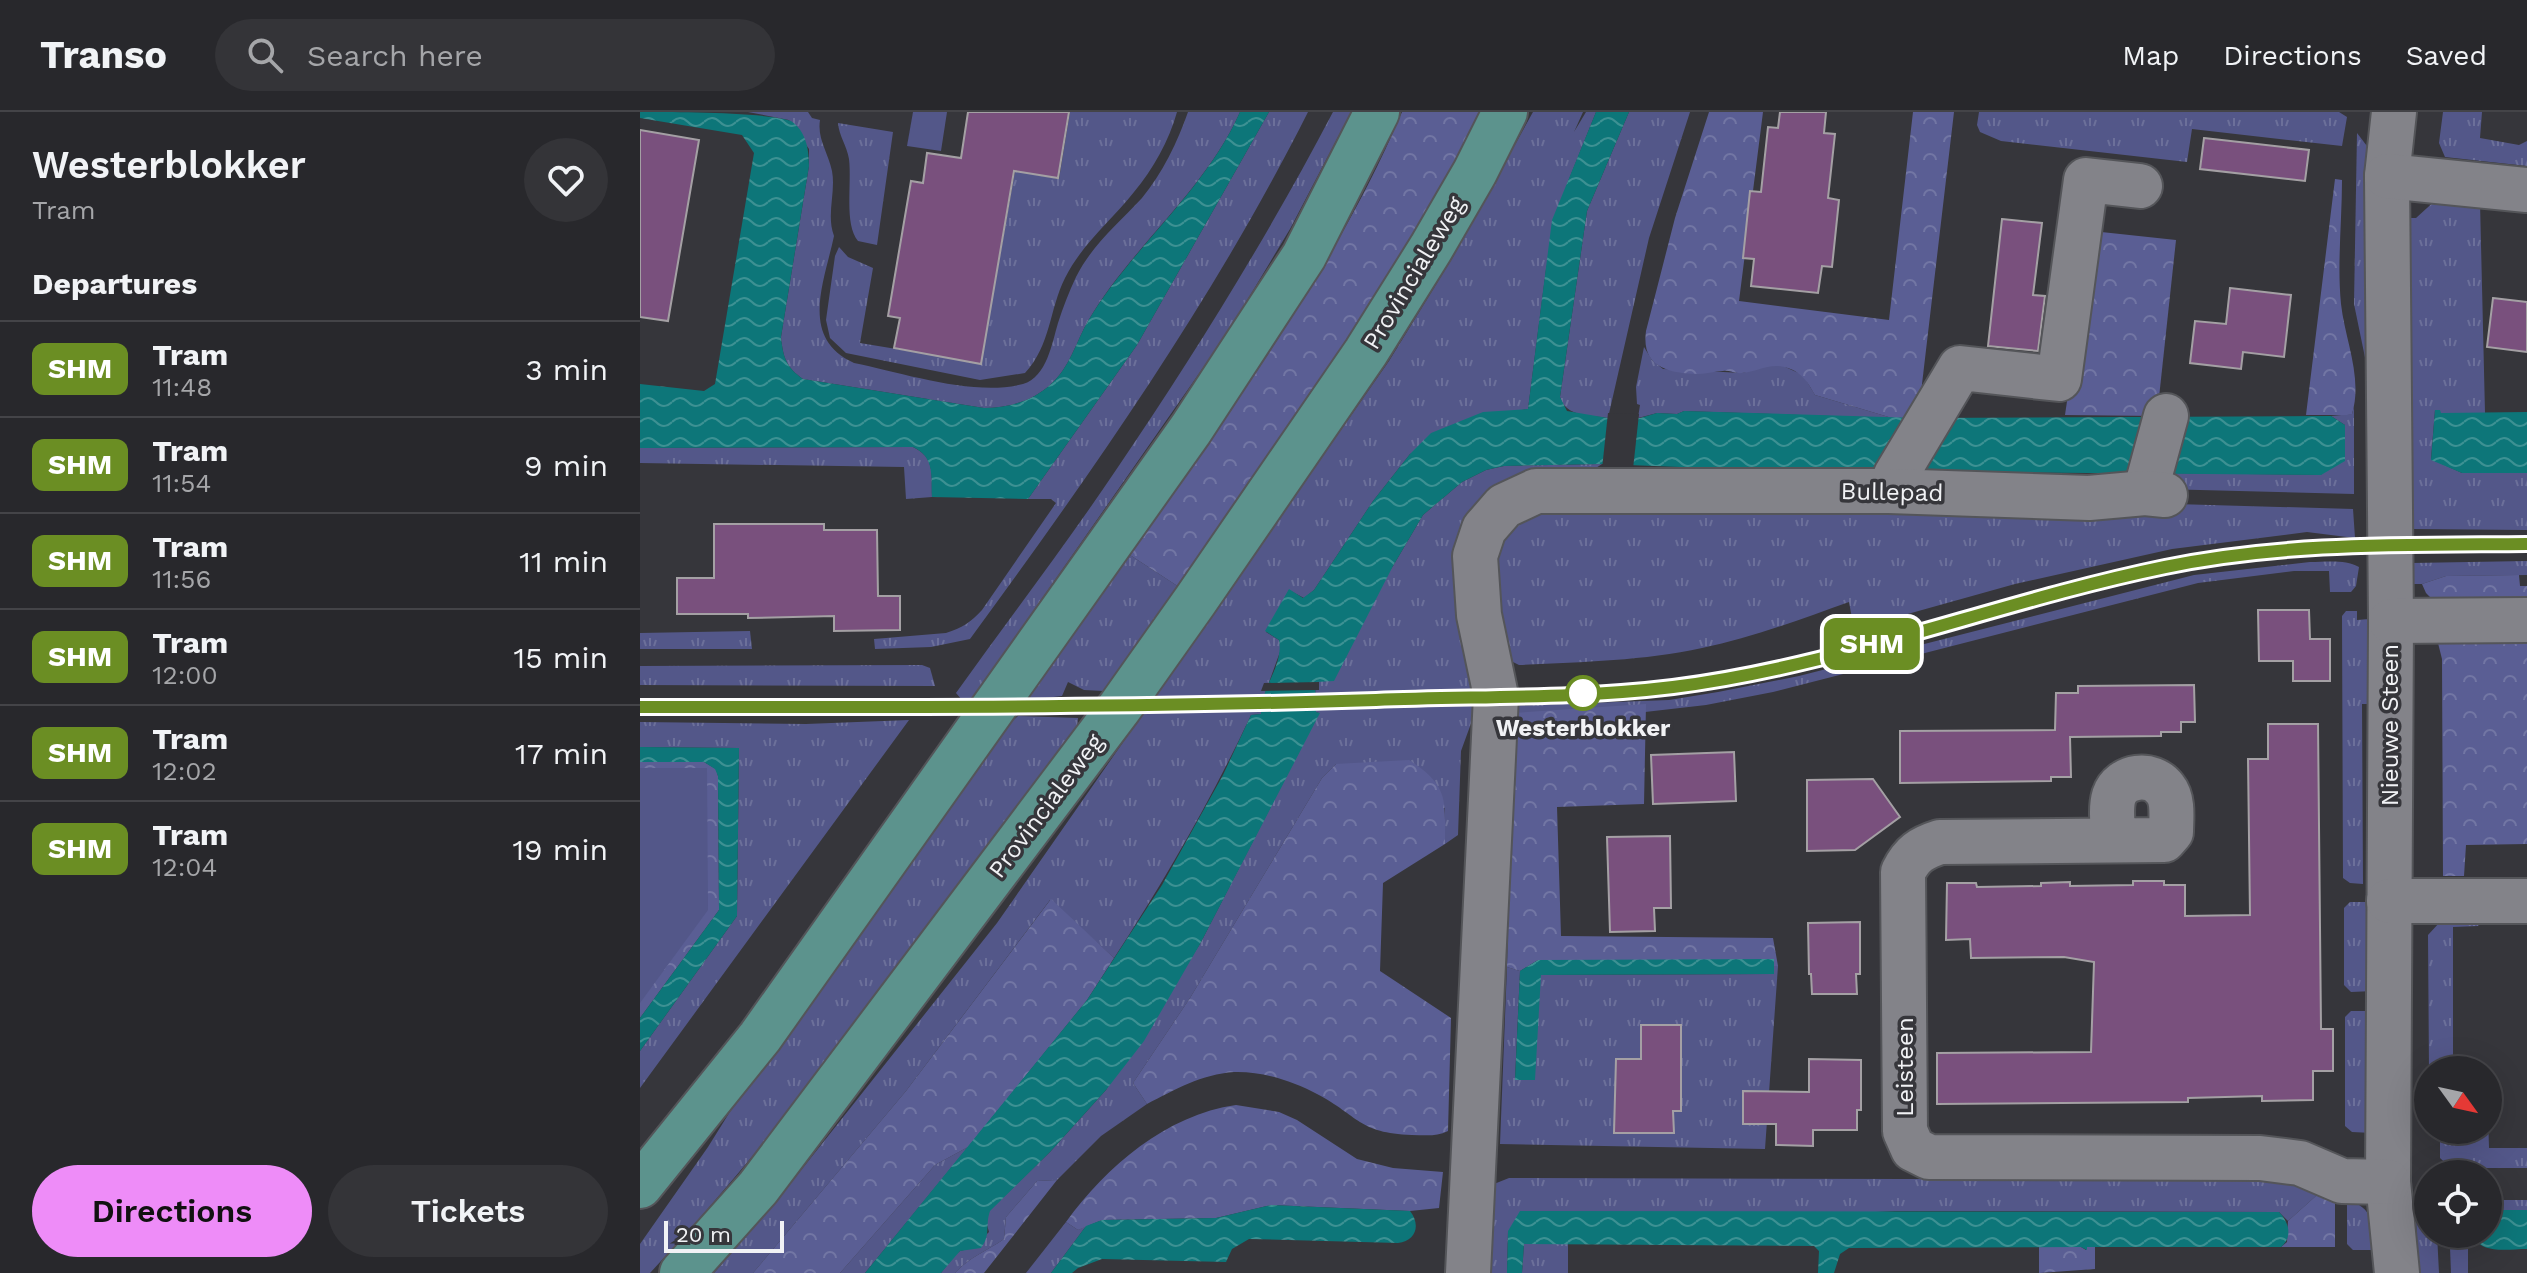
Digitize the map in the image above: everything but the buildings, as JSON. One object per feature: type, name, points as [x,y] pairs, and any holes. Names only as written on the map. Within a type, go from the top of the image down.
[{"type":"main road","points":[[640,1186],[760,1037],[1191,429],[1304,256],[1377,112]]},
{"type":"main road","name":"Provincialeweg","points":[[682,1273],[758,1188],[1111,719],[1195,601],[1374,339],[1475,172],[1505,112]]},
{"type":"street","name":"Nieuwe Steen","points":[[2394,112],[2387,176],[2391,621],[2388,1182],[2397,1273]]},
{"type":"street","points":[[2387,176],[2527,190]]},
{"type":"street","points":[[1893,483],[1960,368],[2059,379],[2086,180],[2140,186]]},
{"type":"street","name":"Bullepad","points":[[1468,1273],[1496,696],[1479,615],[1475,556],[1484,529],[1504,506],[1536,491],[1893,483],[2089,498],[2153,490],[2166,416]]},
{"type":"street","points":[[2391,621],[2527,620]]},
{"type":"street","name":"Leisteen","points":[[2114,840],[2114,796],[2122,782],[2134,777],[2151,779],[2165,789],[2171,804],[2171,832],[2164,840],[1940,842],[1921,848],[1910,858],[1903,872],[1905,1131],[1913,1149],[1929,1157],[2260,1158],[2300,1163],[2342,1181],[2388,1182]]},
{"type":"street","points":[[2389,901],[2527,901]]},
{"type":"green space","points":[[748,112],[808,112],[812,118],[820,120],[821,139],[832,171],[831,220],[834,236],[821,290],[821,324],[826,339],[837,352],[854,363],[939,382],[983,388],[1023,384],[1038,374],[1082,265],[1156,179],[1188,112],[1240,112],[1208,168],[1105,294],[1058,377],[1028,399],[1002,407],[984,408],[803,379],[789,366],[781,337],[809,166],[809,149],[789,120]]},
{"type":"green space","points":[[913,112],[947,112],[941,151],[907,146]]},
{"type":"green space","points":[[1070,112],[1177,112],[1165,144],[1148,174],[1088,243],[1065,278],[1040,351],[1025,373],[980,380],[846,353],[830,338],[826,320],[839,247],[848,257],[873,268],[860,343],[981,363],[1015,171],[1059,179]]},
{"type":"green space","points":[[1269,112],[1308,112],[1233,250],[1150,383],[970,639],[931,647],[875,649],[874,639],[946,633],[966,624],[982,610],[1056,503],[1051,499],[1028,499],[1137,345]]},
{"type":"green space","points":[[1333,112],[1351,112],[1290,229],[1228,332],[974,696],[962,700],[956,693],[1097,498],[1202,339],[1283,204]]},
{"type":"green space","points":[[1402,112],[1483,112],[1461,157],[1346,347],[1179,587],[1130,555],[1312,285],[1345,229]]},
{"type":"green space","points":[[1533,112],[1583,112],[1574,132],[1586,112],[1596,112],[1567,184],[1546,269],[1528,409],[1516,411],[1410,454],[1373,501],[1314,590],[1304,598],[1289,590],[1266,632],[1279,640],[1281,649],[1263,699],[1261,714],[1251,715],[1187,839],[1114,958],[1050,900],[906,1091],[753,1273],[714,1273],[775,1203],[997,923],[1389,361],[1453,257]]},
{"type":"green space","points":[[1629,112],[1690,112],[1649,238],[1608,418],[1573,412],[1560,397],[1587,211]]},
{"type":"green space","points":[[1709,112],[1763,112],[1739,301],[1889,320],[1913,112],[1954,112],[1918,418],[1892,418],[1815,395],[1803,377],[1784,367],[1773,366],[1742,373],[1698,374],[1667,369],[1652,360],[1648,353],[1646,331],[1675,218]]},
{"type":"green space","points":[[1979,112],[2339,112],[2347,117],[2342,146],[2192,129],[2187,162],[2001,141],[1980,132],[1977,125]]},
{"type":"green space","points":[[2443,112],[2482,112],[2480,138],[2519,145],[2527,141],[2527,166],[2445,157],[2439,143]]},
{"type":"green space","points":[[838,123],[893,132],[877,245],[858,241],[851,225],[849,159]]},
{"type":"green space","points":[[2357,133],[2370,150],[2368,372],[2354,304]]},
{"type":"green space","points":[[2335,179],[2342,180],[2340,289],[2354,373],[2355,400],[2352,414],[2306,415]]},
{"type":"green space","points":[[2438,198],[2480,202],[2485,413],[2440,413],[2435,410],[2431,459],[2462,473],[2527,473],[2527,530],[2413,529],[2410,536],[2411,218],[2416,218]]},
{"type":"green space","points":[[2092,231],[2176,240],[2157,416],[2065,415]]},
{"type":"green space","points":[[1644,347],[1652,360],[1663,369],[1743,373],[1764,366],[1783,366],[1803,375],[1815,395],[1892,418],[1684,411],[1638,418],[1640,405],[1637,404],[1636,387]]},
{"type":"green space","points":[[2354,407],[2354,494],[2161,489],[2161,473],[2321,475],[2345,425],[2331,416],[2352,414]]},
{"type":"green space","points":[[913,447],[929,462],[932,497],[906,499],[904,467],[640,463],[640,448]]},
{"type":"green space","points":[[1602,464],[1454,560],[1454,582],[1474,649],[1477,707],[1461,751],[1458,835],[1445,844],[1445,808],[1336,764],[1322,778],[1190,998],[1133,1083],[1147,1104],[1101,1136],[1057,1180],[1037,1181],[1006,1217],[1004,1239],[955,1273],[941,1273],[954,1256],[972,1248],[989,1232],[986,1221],[989,1211],[1050,1152],[1106,1090],[1200,944],[1319,713],[1316,712],[1315,682],[1393,566],[1423,515],[1462,482],[1486,470],[1504,466]]},
{"type":"green space","points":[[2175,504],[2353,509],[2355,538],[2307,532],[2172,549],[2015,584],[1854,629],[1849,602],[1758,634],[1680,652],[1611,660],[1519,665],[1511,661],[1488,552],[1526,505]]},
{"type":"green space","points":[[1130,555],[1179,587],[1104,691],[1084,690],[1068,682],[1062,696],[1028,700],[1033,689]]},
{"type":"green space","points":[[2527,561],[2527,575],[2446,576],[2422,584],[2411,584],[2412,563]]},
{"type":"green space","points":[[2310,562],[2354,564],[2359,567],[2356,586],[2351,592],[2330,592],[2329,571],[2294,571],[2198,583],[1773,692],[1706,705],[1645,712],[1508,718],[1508,706],[1669,700],[1718,692],[1799,676],[2194,575]]},
{"type":"green space","points":[[2519,575],[2520,586],[2527,586],[2527,613],[2438,605],[2422,584],[2446,576]]},
{"type":"green space","points":[[2346,611],[2357,611],[2357,620],[2369,619],[2370,704],[2362,704],[2363,884],[2350,883],[2343,878],[2342,616]]},
{"type":"green space","points":[[2527,626],[2527,844],[2466,845],[2464,876],[2443,876],[2442,659],[2437,639]]},
{"type":"green space","points":[[750,631],[752,649],[640,649],[640,633]]},
{"type":"green space","points":[[922,665],[930,668],[935,686],[640,685],[640,666]]},
{"type":"green space","points":[[1646,704],[1644,804],[1557,807],[1561,936],[1773,938],[1778,966],[1774,966],[1774,960],[1538,960],[1520,971],[1507,967],[1514,713]]},
{"type":"green space","points":[[1018,716],[1078,718],[1077,729],[923,938],[764,1143],[650,1273],[640,1273],[640,1244],[741,1094],[1003,729]]},
{"type":"green space","points":[[909,720],[640,1088],[640,1051],[737,916],[739,748],[640,747],[640,722],[806,724]]},
{"type":"green space","points":[[1409,760],[1432,778],[1442,795],[1445,844],[1383,883],[1380,971],[1451,1018],[1448,1131],[1426,1135],[1380,1131],[1298,1085],[1245,1072],[1222,1073],[1200,1079],[1147,1104],[1133,1083],[1190,998],[1322,778],[1336,764]]},
{"type":"green space","points":[[640,762],[704,762],[716,769],[719,910],[640,1018]]},
{"type":"green space","points":[[640,768],[707,768],[708,910],[640,1003]]},
{"type":"green space","points":[[1051,899],[1114,958],[1087,1000],[968,1147],[935,1165],[840,1273],[753,1273],[906,1091]]},
{"type":"green space","points":[[2350,902],[2371,902],[2373,991],[2351,992],[2344,985],[2344,908]]},
{"type":"green space","points":[[2440,922],[2480,922],[2478,926],[2453,927],[2453,1056],[2429,1056],[2428,935]]},
{"type":"green space","points":[[1774,966],[1778,966],[1765,1149],[1500,1144],[1507,967],[1520,971],[1515,1079],[1534,1080],[1540,975],[1773,974]]},
{"type":"green space","points":[[2351,1011],[2373,1011],[2373,1133],[2352,1132],[2345,1126],[2345,1017]]},
{"type":"green space","points":[[1236,1105],[1279,1112],[1297,1120],[1357,1159],[1393,1168],[1443,1172],[1439,1208],[1410,1211],[1271,1205],[1216,1218],[1102,1220],[1078,1230],[1066,1222],[1100,1182],[1140,1146],[1186,1120]]},
{"type":"green space","points":[[2440,1144],[2527,1148],[2527,1168],[2502,1168],[2502,1160],[2440,1158]]},
{"type":"green space","points":[[968,1147],[865,1273],[840,1273],[935,1165]]},
{"type":"green space","points":[[1509,1178],[2286,1180],[2317,1195],[2288,1221],[2279,1212],[1895,1211],[1508,1231],[1507,1273],[1485,1273],[1494,1184]]},
{"type":"green space","points":[[1057,1180],[984,1273],[955,1273],[1004,1239],[1006,1217],[1037,1181]]},
{"type":"green space","points":[[2317,1195],[2335,1200],[2335,1247],[2281,1247],[2287,1242],[2288,1221]]},
{"type":"green space","points":[[2502,1200],[2527,1200],[2527,1210],[2502,1210]]},
{"type":"green space","points":[[2347,1202],[2362,1207],[2367,1213],[2375,1250],[2353,1250],[2347,1244]]},
{"type":"green space","points":[[1066,1222],[1078,1230],[1086,1226],[1051,1273],[1026,1273]]},
{"type":"green space","points":[[1524,1244],[1568,1244],[1568,1273],[1522,1273]]},
{"type":"green space","points":[[2039,1247],[2081,1247],[2086,1250],[2087,1247],[2095,1247],[2095,1269],[2039,1273]]},
{"type":"green space","points":[[2417,1248],[2438,1248],[2439,1273],[2418,1273]]},
{"type":"green space","points":[[2450,1248],[2468,1249],[2468,1273],[2451,1273]]},
{"type":"water","points":[[640,112],[778,118],[791,121],[803,135],[809,166],[781,337],[786,361],[797,375],[803,379],[984,408],[1002,407],[1028,399],[1058,377],[1106,294],[1208,168],[1240,112],[1269,112],[1137,345],[1028,499],[932,497],[928,462],[913,447],[640,448],[640,384],[704,391],[715,384],[754,153],[742,135],[640,118]]},
{"type":"water","points":[[1596,112],[1629,112],[1587,211],[1560,397],[1567,411],[1608,418],[1640,418],[1684,411],[1918,418],[2331,416],[2345,425],[2345,461],[2321,475],[1758,470],[1602,464],[1504,466],[1486,470],[1462,482],[1423,515],[1334,681],[1315,682],[1316,712],[1320,713],[1200,944],[1144,1041],[1106,1090],[1050,1152],[990,1211],[986,1239],[981,1248],[960,1251],[941,1273],[865,1273],[1087,1000],[1162,885],[1223,775],[1251,715],[1261,714],[1264,695],[1280,650],[1279,640],[1265,631],[1289,589],[1303,598],[1314,590],[1373,501],[1431,433],[1483,412],[1528,409],[1552,220]]},
{"type":"water","points":[[2435,410],[2441,413],[2527,412],[2527,473],[2462,473],[2431,460]]},
{"type":"water","points":[[640,747],[739,748],[737,916],[640,1051],[640,1018],[719,910],[718,776],[715,769],[704,762],[640,762]]},
{"type":"water","points":[[1774,959],[1774,974],[1541,975],[1535,1080],[1515,1080],[1520,971],[1538,960]]},
{"type":"water","points":[[1271,1205],[1410,1211],[1416,1227],[1413,1236],[1398,1243],[1249,1239],[1232,1249],[1226,1262],[1102,1259],[1072,1273],[1051,1273],[1086,1226],[1102,1220],[1216,1218]]},
{"type":"water","points":[[2502,1210],[2527,1210],[2527,1249],[2488,1248],[2502,1248]]},
{"type":"water","points":[[1520,1211],[2279,1212],[2285,1220],[2288,1234],[2281,1247],[2087,1247],[2087,1250],[2081,1247],[1849,1248],[1840,1254],[1834,1273],[1818,1273],[1819,1251],[1814,1246],[1524,1244],[1522,1273],[1507,1273],[1508,1231]]},
{"type":"pier","points":[[1608,413],[1639,414],[1633,469],[1602,469]]},
{"type":"pier","points":[[1319,682],[1319,690],[1261,691],[1264,683]]},
{"type":"pier","points":[[1319,695],[1320,709],[1256,711],[1259,696]]},
{"type":"railway","points":[[640,707],[1178,705],[1634,691],[1736,677],[1798,664],[2103,581],[2210,559],[2345,546],[2527,544]]},
{"type":"tram line","name":"SHM","points":[[640,707],[1144,707],[1583,693],[1674,687],[1843,652],[2084,585],[2169,566],[2279,550],[2339,546],[2527,544]]},
{"type":"place","name":"Westerblokker","points":[[1583,693]]}]
